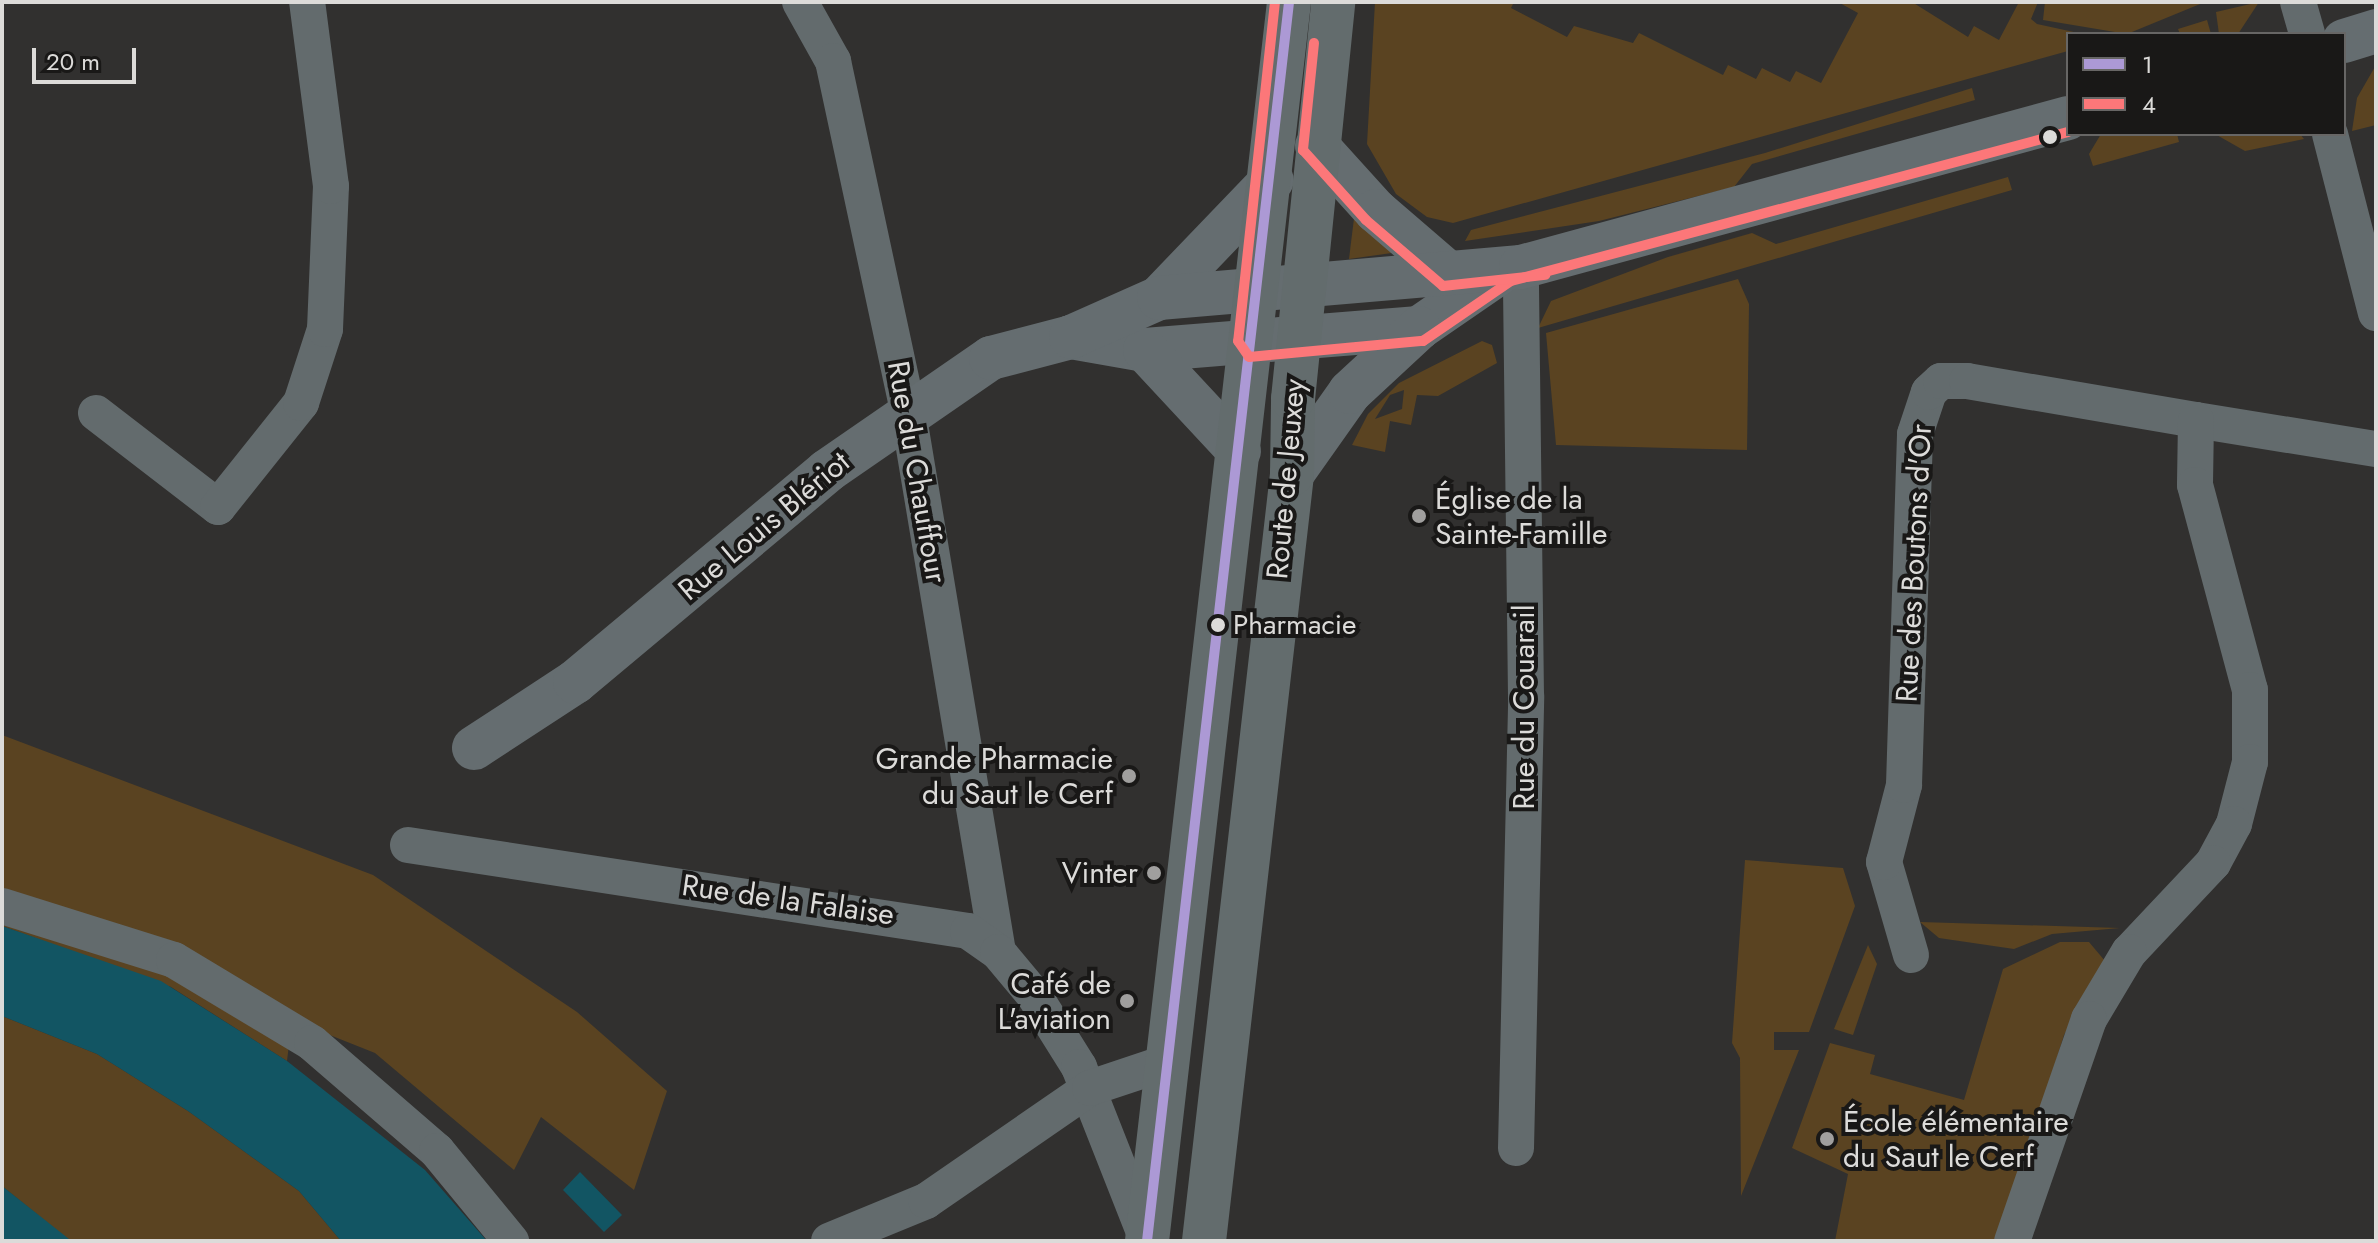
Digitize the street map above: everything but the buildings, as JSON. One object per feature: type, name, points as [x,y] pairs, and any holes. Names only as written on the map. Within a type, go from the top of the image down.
[{"type":"main road","name":"Route de Jeuxey","points":[[1147,1241],[1171,1061],[1272,180],[1289,2]]},
{"type":"main road","name":"Route de Jeuxey","points":[[1204,1241],[1292,474],[1298,339],[1333,2]]},
{"type":"street","points":[[96,413],[218,507],[301,403],[325,329],[331,186],[307,2]]},
{"type":"street","name":"Rue du Chauffour","points":[[800,2],[833,61],[908,412],[998,952]]},
{"type":"street","points":[[2298,2],[2306,32]]},
{"type":"street","points":[[2346,40],[2376,31]]},
{"type":"street","points":[[1292,474],[1350,392],[1419,328],[1513,268],[2066,119]]},
{"type":"street","points":[[2331,136],[2376,313]]},
{"type":"street","points":[[1317,146],[1376,211],[1448,273]]},
{"type":"street","name":"Rue Louis Blériot","points":[[1159,298],[1272,180]]},
{"type":"street","name":"Rue Louis Blériot","points":[[474,748],[575,682],[908,412],[991,358],[1071,337],[1159,298],[1513,268]]},
{"type":"street","name":"Rue du Couarail","points":[[1513,268],[1526,696],[1516,1148]]},
{"type":"street","name":"Rue Louis Blériot","points":[[1071,337],[1145,350],[1419,328]]},
{"type":"street","points":[[1145,350],[1239,451]]},
{"type":"street","name":"Rue des Boutons d'Or","points":[[1911,955],[1884,862],[1904,785],[1915,434],[1929,392],[1941,381],[1967,381],[2376,449]]},
{"type":"street","points":[[2012,1241],[2089,1019],[2129,952],[2213,863],[2234,824],[2250,762],[2250,690],[2195,485],[2196,420]]},
{"type":"street","name":"Rue de la Falaise","points":[[408,845],[934,921],[968,931],[998,952],[1034,995],[1090,1088],[1147,1241]]},
{"type":"street","points":[[2,906],[174,960],[312,1043],[437,1151],[511,1241]]},
{"type":"street","points":[[829,1241],[926,1201],[1090,1088],[1171,1061]]},
{"type":"shaded area","points":[[1375,2],[1514,2],[1511,8],[1567,37],[1574,26],[1633,43],[1639,33],[1723,75],[1728,65],[1756,79],[1762,68],[1790,82],[1796,71],[1821,83],[1858,13],[1838,2],[1912,2],[1968,37],[1974,26],[1999,40],[2019,2],[2038,2],[2031,19],[2037,24],[2074,32],[2066,32],[2066,52],[1453,223],[1427,217],[1396,194],[1367,144]]},
{"type":"shaded area","points":[[2045,2],[2205,2],[2132,32],[2043,20]]},
{"type":"shaded area","points":[[2259,2],[2239,32],[2219,32],[2216,12]]},
{"type":"shaded area","points":[[2207,20],[2210,32],[2179,32],[2178,29]]},
{"type":"shaded area","points":[[2376,65],[2376,125],[2352,131],[2357,98]]},
{"type":"shaded area","points":[[1972,88],[1975,100],[1752,164],[1734,187],[1599,221],[1465,241],[1471,230],[1765,153]]},
{"type":"shaded area","points":[[2100,136],[2178,136],[2179,142],[2093,166],[2089,154]]},
{"type":"shaded area","points":[[2219,136],[2302,136],[2304,139],[2245,151]]},
{"type":"shaded area","points":[[2008,177],[2012,190],[1538,328],[1551,301],[1668,257],[1752,233],[1776,244]]},
{"type":"shaded area","points":[[1356,202],[1399,252],[1349,259]]},
{"type":"shaded area","points":[[1738,279],[1749,304],[1747,450],[1556,445],[1546,333]]},
{"type":"shaded area","points":[[1482,341],[1492,345],[1497,363],[1438,396],[1417,395],[1411,425],[1390,421],[1385,452],[1352,445],[1368,414],[1399,383]],"holes":[[[1404,390],[1402,409],[1375,419],[1390,395]]]},
{"type":"shaded area","points":[[2,735],[373,875],[577,1012],[667,1091],[634,1190],[541,1117],[514,1170],[375,1053],[292,1020],[287,1061],[171,987],[2,926]]},
{"type":"shaded area","points":[[1745,860],[1843,868],[1855,906],[1809,1032],[1774,1032],[1774,1050],[1799,1050],[1741,1196],[1740,1058],[1732,1043]]},
{"type":"shaded area","points":[[1920,922],[2120,928],[2052,934],[2014,949],[1939,938]]},
{"type":"shaded area","points":[[2060,942],[2089,942],[2105,961],[2064,1035],[2000,1241],[1835,1241],[1848,1174],[1792,1148],[1830,1043],[1875,1055],[1870,1074],[1964,1100],[2003,969]]},
{"type":"shaded area","points":[[1868,945],[1877,964],[1853,1035],[1834,1029]]},
{"type":"shaded area","points":[[2,1016],[97,1054],[188,1111],[299,1191],[341,1241],[70,1241],[2,1186]]},
{"type":"water","points":[[2,926],[161,981],[287,1061],[425,1170],[487,1241],[341,1241],[299,1191],[188,1111],[97,1054],[2,1016]]},
{"type":"water","points":[[580,1172],[622,1215],[604,1232],[563,1190]]},
{"type":"water","points":[[2,1186],[69,1239],[70,1241],[2,1241]]},
{"type":"transit line","name":"4","points":[[1275,2],[1238,341],[1249,357],[1423,341],[1511,281],[2066,133]]},
{"type":"transit line","name":"1","points":[[1147,1241],[1289,2]]},
{"type":"transit line","name":"4","points":[[1314,43],[1303,150],[1366,220],[1443,286],[1545,275]]},
{"type":"place","name":"Église de la Sainte-Famille","points":[[1419,516]]},
{"type":"place","name":"Pharmacie","points":[[1218,625]]},
{"type":"place","name":"Grande Pharmacie du Saut le Cerf","points":[[1129,776]]},
{"type":"place","name":"Vinter","points":[[1154,873]]},
{"type":"place","name":"Café de L'aviation","points":[[1127,1001]]},
{"type":"place","name":"École élémentaire du Saut le Cerf","points":[[1827,1139]]}]
